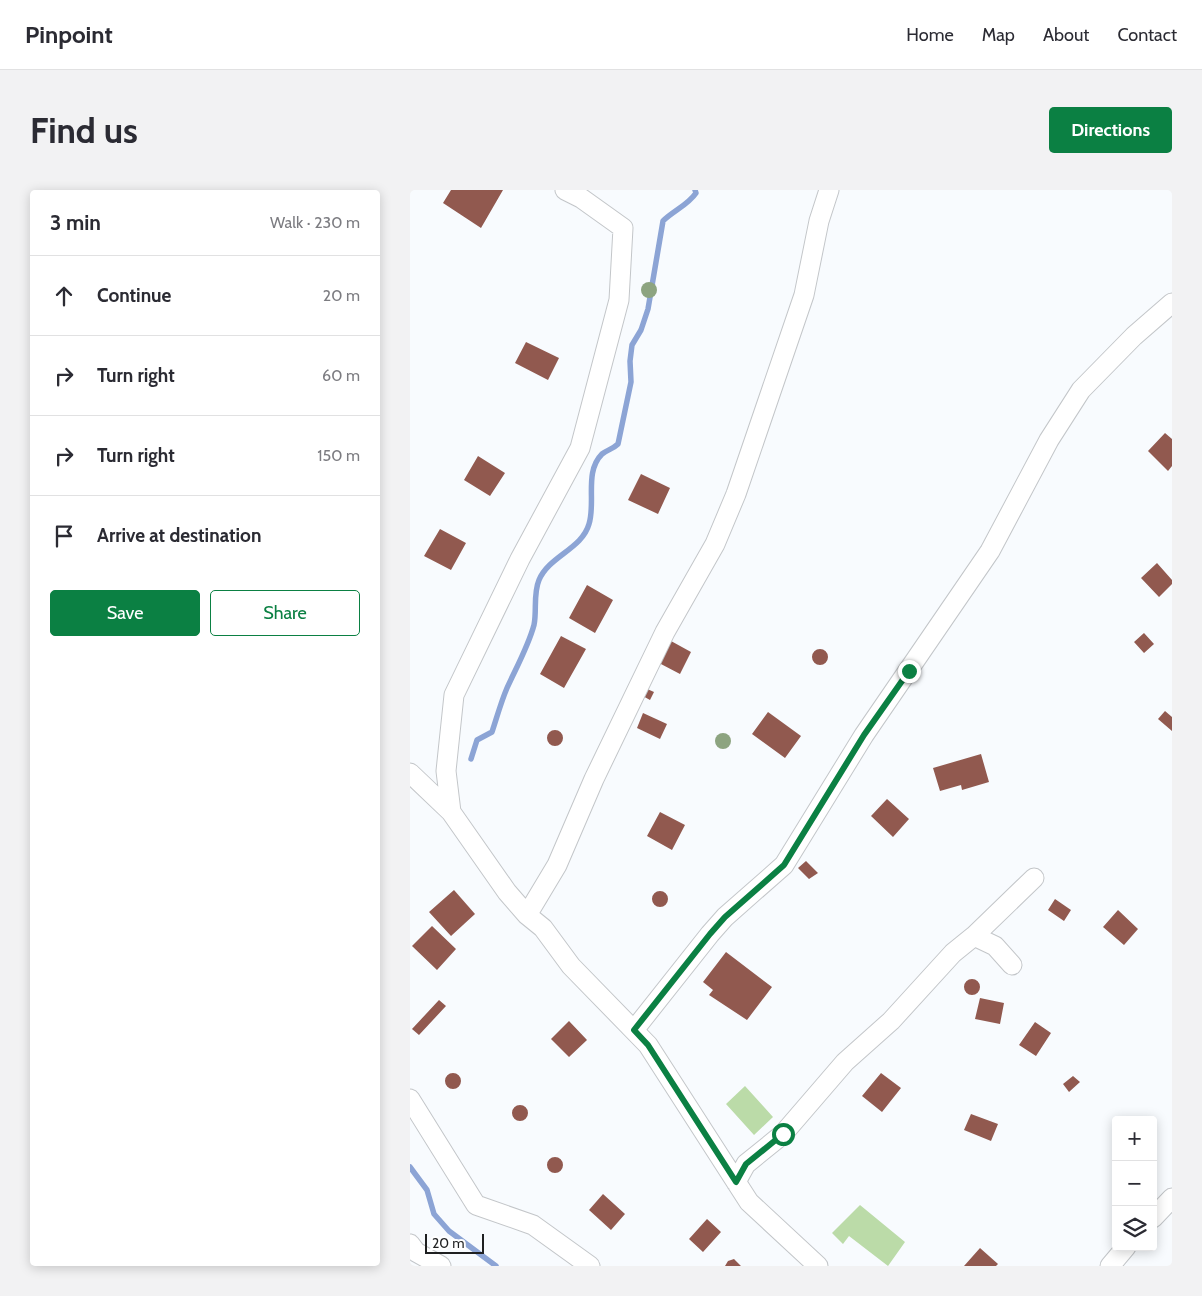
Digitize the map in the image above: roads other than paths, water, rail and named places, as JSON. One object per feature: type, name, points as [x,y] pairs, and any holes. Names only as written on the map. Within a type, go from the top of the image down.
[{"type":"street","points":[[452,812],[446,771],[454,695],[520,559],[580,448],[619,300],[623,228],[581,198],[565,190]]},
{"type":"street","points":[[527,915],[557,865],[594,779],[665,632],[715,544],[736,494],[804,295],[819,221],[829,190]]},
{"type":"street","points":[[634,1030],[725,917],[784,865],[864,735],[990,550],[1049,440],[1081,390],[1134,336],[1172,303]]},
{"type":"street","points":[[410,773],[452,812],[507,892],[527,915],[543,928],[571,966],[648,1045],[749,1202],[818,1266]]},
{"type":"street","points":[[736,1182],[746,1164],[783,1134],[845,1062],[892,1021],[954,953],[1034,878]]},
{"type":"street","points":[[974,936],[995,946],[1012,964]]},
{"type":"street","points":[[410,1099],[476,1206],[533,1225],[590,1266]]},
{"type":"street","points":[[1157,1214],[1172,1198]]},
{"type":"street","points":[[410,1244],[416,1252],[441,1266]]},
{"type":"street","points":[[1110,1266],[1123,1251]]},
{"type":"waterway","points":[[471,759],[477,740],[492,732],[505,693],[529,641],[534,625],[536,591],[539,580],[550,565],[580,540],[589,524],[593,469],[602,454],[618,444],[631,382],[630,361],[632,345],[641,330],[648,309],[663,221],[689,201],[696,193],[695,190]]},
{"type":"waterway","points":[[410,1167],[427,1190],[434,1214],[449,1231],[496,1266]]}]
